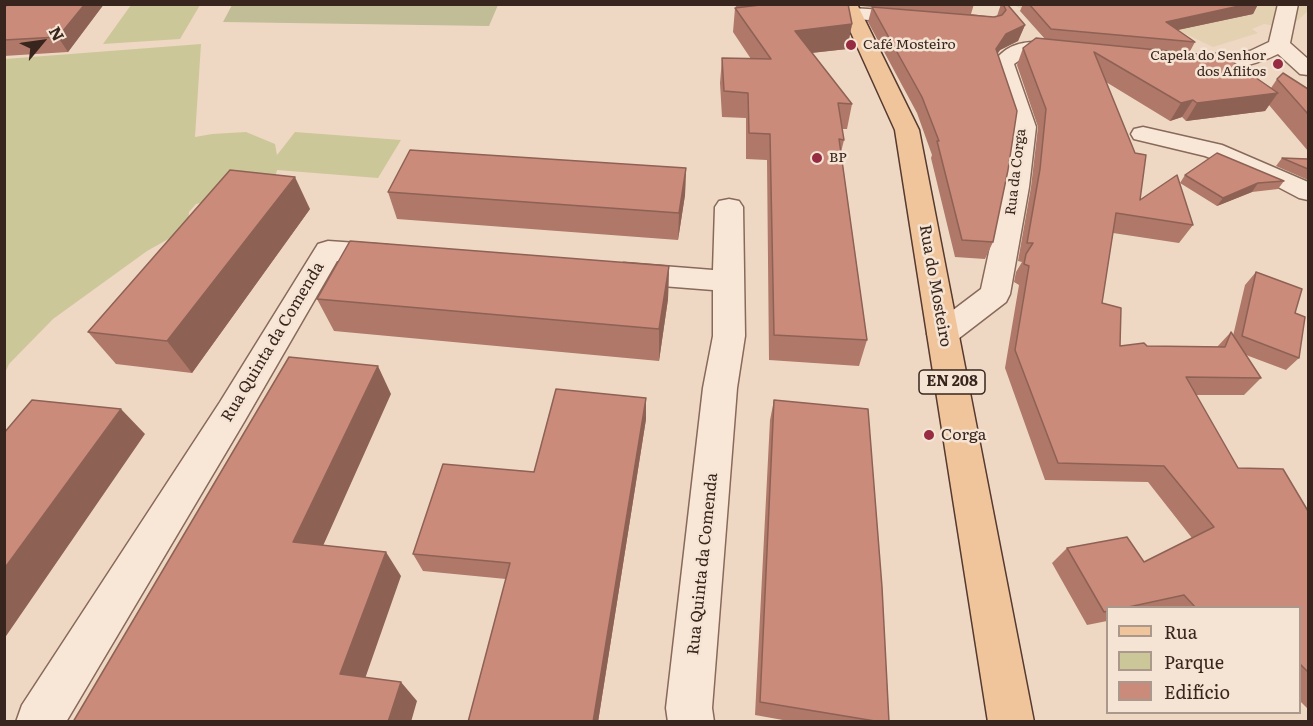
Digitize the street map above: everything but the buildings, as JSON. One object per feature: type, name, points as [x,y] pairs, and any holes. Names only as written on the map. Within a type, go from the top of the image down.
[{"type":"main road","name":"Rua do Mosteiro","points":[[850,9],[907,129],[1011,722]]},
{"type":"street","points":[[1280,45],[1288,4]]},
{"type":"street","points":[[850,9],[931,18]]},
{"type":"street","points":[[1021,28],[1038,48]]},
{"type":"street","points":[[1165,61],[1199,63],[1250,60],[1280,45]]},
{"type":"street","points":[[1280,45],[1308,69]]},
{"type":"street","name":"Rua da Corga","points":[[943,334],[995,294],[1016,187],[1023,128],[1003,64],[1006,57],[1026,47],[1082,53]]},
{"type":"street","points":[[1143,134],[1221,153],[1308,192]]},
{"type":"street","name":"Rua Quinta da Comenda","points":[[691,722],[689,708],[713,459],[720,388],[729,336],[729,207]]},
{"type":"street","name":"Rua Quinta da Comenda","points":[[39,722],[226,422],[328,251],[422,258]]},
{"type":"street","points":[[587,270],[728,280]]},
{"type":"shaded area","points":[[232,4],[498,5],[489,26],[223,22]]},
{"type":"shaded area","points":[[1308,4],[1308,11],[1289,28],[1264,24],[1252,29],[1258,33],[1213,47],[1142,13],[1056,12],[1019,8],[1014,5]]},
{"type":"green space","points":[[131,5],[200,5],[180,39],[103,44]]},
{"type":"green space","points":[[201,44],[195,137],[246,132],[275,144],[277,155],[295,132],[401,140],[378,178],[277,170],[272,189],[196,204],[189,212],[188,228],[147,251],[53,319],[9,364],[5,373],[5,59]]},
{"type":"place","name":"Café Mosteiro","points":[[851,45]]},
{"type":"place","name":"Capela do Senhor dos Aflitos","points":[[1278,64]]},
{"type":"place","name":"BP","points":[[817,158]]},
{"type":"place","name":"Corga","points":[[929,435]]}]
